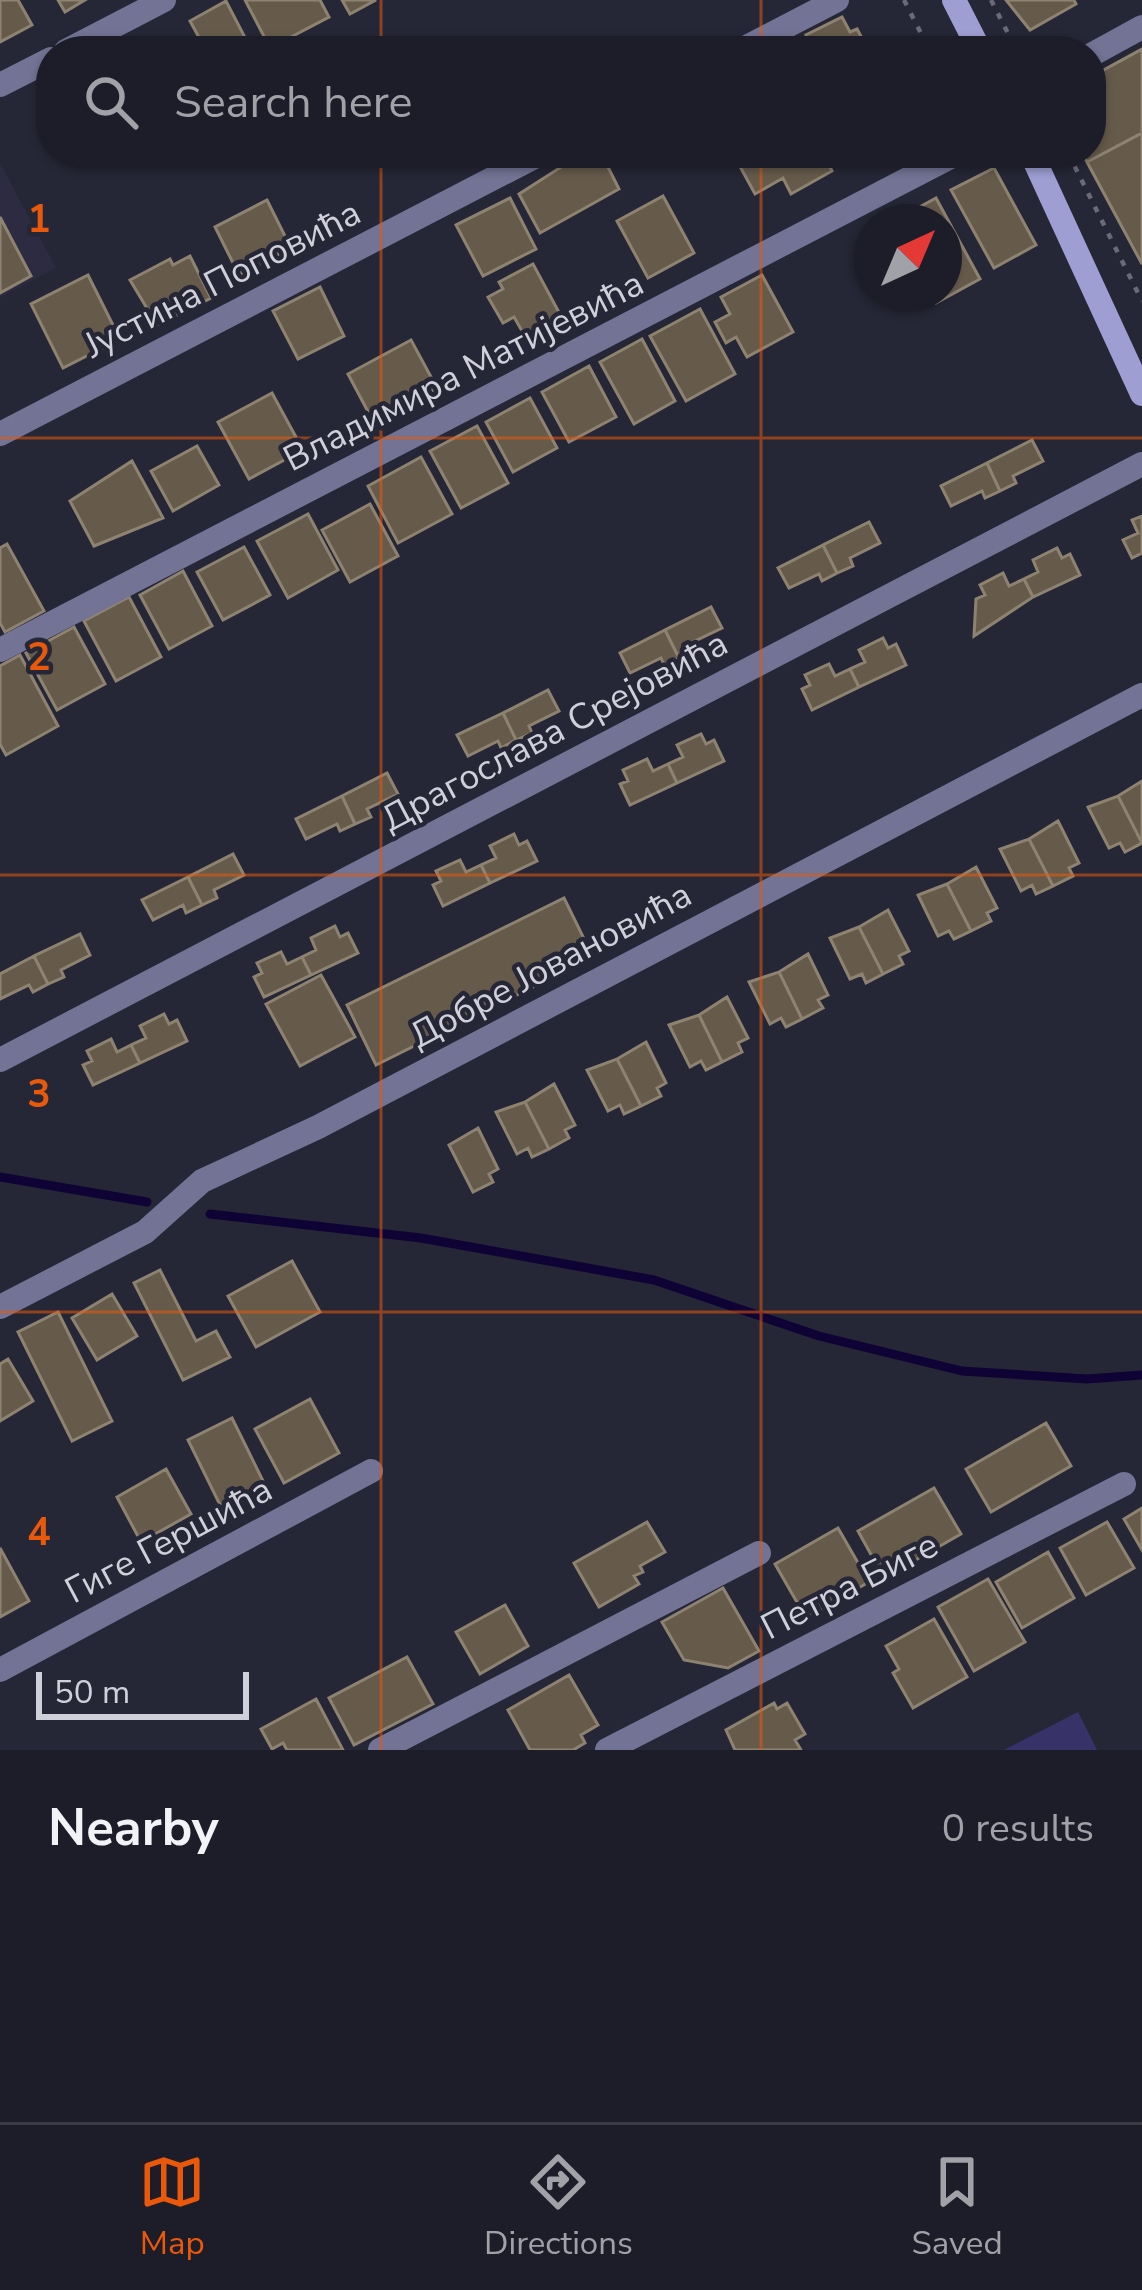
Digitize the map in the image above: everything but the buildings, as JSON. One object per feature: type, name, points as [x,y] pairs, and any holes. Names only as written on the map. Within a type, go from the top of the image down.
[{"type":"street","points":[[95,36],[164,0]]},
{"type":"street","points":[[768,36],[837,0]]},
{"type":"street","points":[[954,0],[972,36]]},
{"type":"street","points":[[1106,47],[1142,27]]},
{"type":"street","points":[[0,86],[36,67]]},
{"type":"street","name":"Јустина Поповића","points":[[0,434],[513,168]]},
{"type":"street","name":"Владимира Матијевића","points":[[0,650],[929,168]]},
{"type":"street","points":[[1039,168],[1133,351],[1142,394]]},
{"type":"street","name":"Драгослава Срејовића","points":[[0,1060],[1142,464]]},
{"type":"street","name":"Добре Јовановића","points":[[0,1307],[145,1232],[202,1181],[318,1127],[1142,694]]},
{"type":"street","name":"Гиге Гершића","points":[[0,1670],[371,1472]]},
{"type":"street","name":"Петра Биге","points":[[607,1750],[1124,1484]]},
{"type":"street","points":[[380,1750],[759,1553]]},
{"type":"path","points":[[904,0],[922,36]]},
{"type":"path","points":[[991,0],[1009,36]]},
{"type":"path","points":[[1076,168],[1142,301]]},
{"type":"shaded area","points":[[0,163],[56,268],[0,297]]},
{"type":"shaded area","points":[[1078,1712],[1097,1750],[1004,1750]]},
{"type":"waterway","points":[[0,1177],[147,1202]]},
{"type":"waterway","points":[[210,1214],[421,1238],[654,1280],[819,1336],[962,1371],[1087,1379],[1142,1375]]}]
